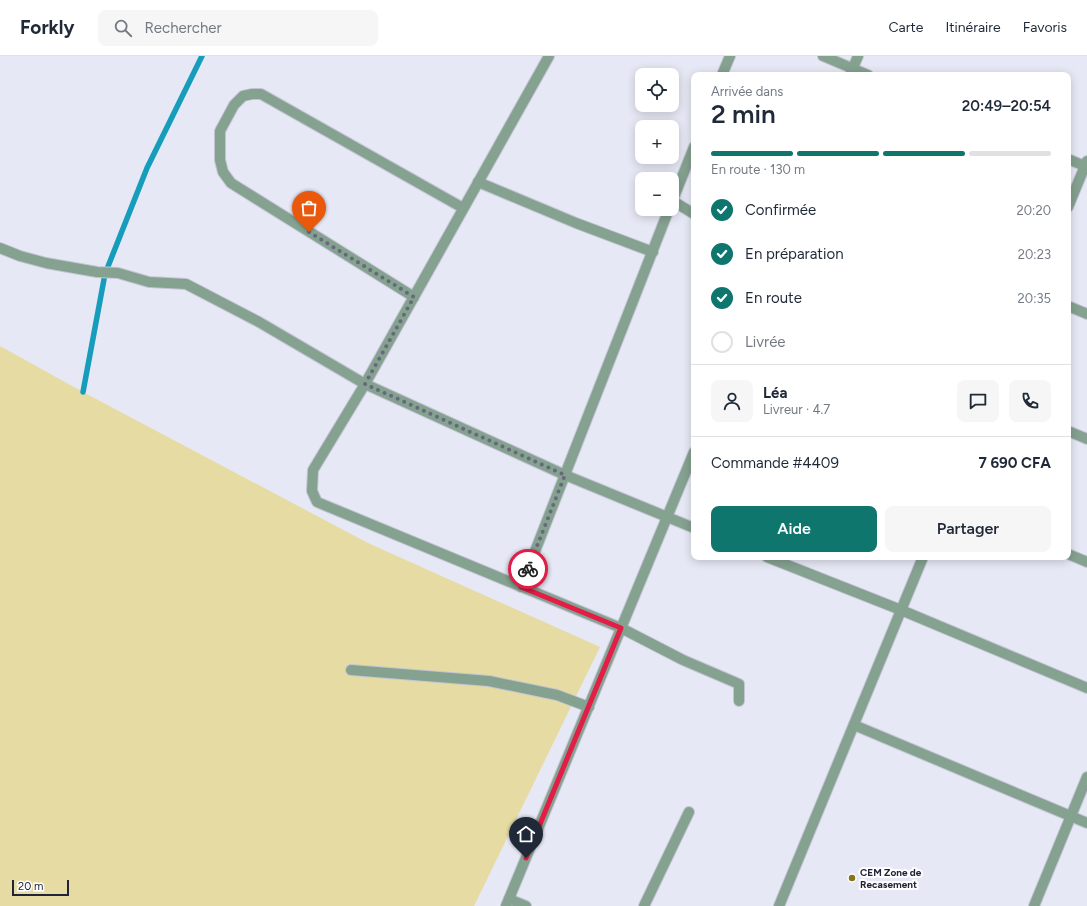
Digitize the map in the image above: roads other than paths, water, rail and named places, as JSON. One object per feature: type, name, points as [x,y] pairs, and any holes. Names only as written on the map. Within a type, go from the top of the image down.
[{"type":"street","points":[[549,56],[365,384],[313,470],[312,491],[317,502],[621,628],[683,660],[738,684],[739,701]]},
{"type":"street","points":[[723,72],[730,56]]},
{"type":"street","points":[[823,56],[851,72],[858,56]]},
{"type":"street","points":[[414,297],[231,183],[223,172],[220,160],[220,131],[234,105],[243,96],[261,94],[463,208]]},
{"type":"street","points":[[679,184],[691,154]]},
{"type":"street","points":[[1071,160],[1086,164],[1071,199]]},
{"type":"street","points":[[478,182],[576,223],[653,252]]},
{"type":"street","points":[[679,207],[691,213]]},
{"type":"street","points":[[521,587],[666,216]]},
{"type":"street","points":[[0,248],[20,256],[46,263],[97,272],[118,273],[149,282],[186,284],[259,322],[365,384],[565,475],[691,527]]},
{"type":"street","points":[[1071,307],[1087,314]]},
{"type":"street","points":[[1071,432],[1087,439]]},
{"type":"street","points":[[526,906],[508,902],[691,459]]},
{"type":"street","points":[[1071,555],[1087,562]]},
{"type":"street","points":[[775,560],[901,610],[1087,688]]},
{"type":"street","points":[[779,906],[922,560]]},
{"type":"street","points":[[351,670],[489,681],[557,695],[589,707]]},
{"type":"street","points":[[854,725],[1087,823]]},
{"type":"street","points":[[1034,906],[1087,777]]},
{"type":"street","points":[[644,906],[689,812]]},
{"type":"waterway","points":[[83,392],[105,274],[147,168],[202,56]]},
{"type":"place","name":"CEM Zone de Recasement","points":[[852,878]]}]
